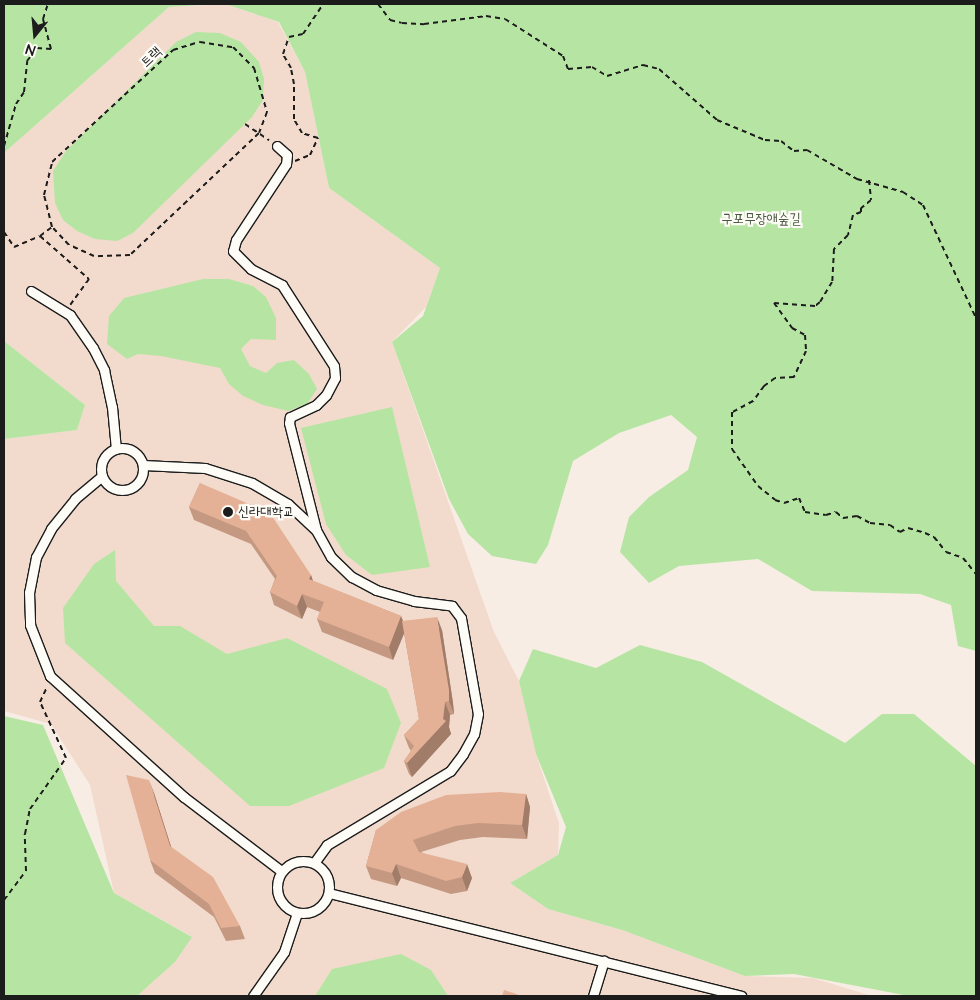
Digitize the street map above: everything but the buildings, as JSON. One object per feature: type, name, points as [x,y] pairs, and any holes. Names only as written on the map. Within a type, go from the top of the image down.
[{"type":"street","points":[[278,146],[288,155],[286,164],[236,240],[233,251],[251,269],[282,285],[334,366],[335,378],[326,395],[316,405],[290,417],[289,423],[316,530],[331,558],[352,577],[376,590],[414,602],[452,606],[461,618],[478,714],[474,734],[450,771],[327,845],[314,863]]},
{"type":"street","points":[[31,290],[65,312],[93,348],[104,370],[112,407],[116,449]]},
{"type":"street","points":[[102,476],[113,488],[129,489],[141,478],[143,466],[132,450],[116,449],[103,460],[102,476],[69,506],[51,528],[36,557],[29,592],[30,625],[52,678],[184,797],[281,871]]},
{"type":"street","points":[[143,466],[205,468],[252,483],[288,504],[316,530]]},
{"type":"street","points":[[298,861],[314,863],[325,873],[328,893],[317,910],[296,913],[280,901],[277,881],[281,871],[298,861]]},
{"type":"street","points":[[328,893],[741,996]]},
{"type":"street","points":[[253,996],[284,952],[296,913]]},
{"type":"street","points":[[594,996],[604,961]]},
{"type":"path","points":[[4,146],[16,104],[24,92],[27,61],[37,48],[51,49],[43,19],[48,4]]},
{"type":"path","points":[[288,155],[297,162],[310,155],[318,138],[302,133],[294,119],[294,84],[291,68],[283,54],[289,37],[303,34],[323,4]]},
{"type":"path","points":[[378,4],[390,20],[402,23],[424,24],[486,16],[505,19],[563,56],[568,69],[592,67],[607,76],[643,66],[659,69],[717,120],[766,140],[781,140],[794,151],[807,150],[858,179],[869,180],[903,192],[923,205],[976,318]]},
{"type":"path","name":"트랙","points":[[200,42],[233,46],[254,68],[268,112],[259,133],[130,255],[94,256],[69,245],[52,227],[44,195],[52,162],[173,50],[200,42]]},
{"type":"path","points":[[245,124],[278,146]]},
{"type":"path","points":[[869,180],[871,200],[861,208],[861,212],[853,215],[848,235],[834,249],[832,282],[820,302],[815,306],[774,303],[789,324],[805,335],[806,351],[794,377],[775,378],[764,386],[753,401],[732,412],[732,449],[753,479],[775,500],[784,503],[799,498],[805,512],[826,515],[836,512],[843,518],[857,516],[870,523],[890,525],[900,532],[908,528],[925,533],[934,537],[946,552],[963,558],[976,574]]},
{"type":"path","points":[[4,232],[14,248],[40,236],[52,227]]},
{"type":"path","points":[[40,236],[89,279],[65,312]]},
{"type":"path","points":[[4,900],[26,871],[24,834],[30,809],[66,758],[40,702],[52,678]]},
{"type":"shaded area","name":"신라대학교","points":[[225,4],[278,22],[305,72],[329,188],[440,268],[426,307],[392,342],[494,632],[519,681],[536,754],[559,823],[558,855],[510,883],[548,909],[622,930],[745,976],[813,978],[872,996],[137,996],[175,962],[191,936],[114,893],[90,785],[51,724],[4,711],[4,439],[77,430],[85,405],[4,341],[4,153],[169,7]]},
{"type":"green space","points":[[4,4],[217,4],[169,7],[4,153]]},
{"type":"green space","name":"구포무장애숲길","points":[[225,4],[976,4],[976,651],[958,646],[951,605],[920,594],[812,591],[758,559],[679,566],[649,583],[620,552],[629,517],[649,497],[688,470],[697,437],[671,415],[619,433],[573,461],[548,545],[536,564],[492,556],[468,534],[449,499],[392,342],[423,316],[440,268],[329,188],[305,72],[279,22]]},
{"type":"green space","points":[[196,32],[220,33],[241,42],[259,62],[264,79],[263,100],[252,117],[133,233],[117,241],[95,239],[77,231],[63,220],[55,203],[53,171],[66,151],[176,42]]},
{"type":"green space","points":[[203,279],[229,279],[253,286],[266,297],[276,318],[276,340],[251,339],[241,349],[250,366],[266,373],[277,363],[294,360],[309,374],[317,389],[307,404],[288,411],[263,405],[243,396],[229,384],[220,368],[161,356],[138,354],[127,359],[107,344],[109,316],[124,298]]},
{"type":"green space","points":[[4,341],[85,405],[77,430],[4,439]]},
{"type":"green space","points":[[392,407],[430,567],[372,575],[346,555],[326,524],[301,428]]},
{"type":"green space","points":[[115,550],[116,581],[154,626],[180,626],[227,654],[287,638],[387,689],[401,723],[384,768],[289,806],[250,806],[65,643],[63,608],[94,564]]},
{"type":"green space","points":[[640,645],[702,662],[845,743],[882,714],[914,714],[976,766],[976,996],[909,996],[794,974],[745,976],[622,930],[548,909],[510,883],[558,855],[566,827],[536,754],[519,681],[533,649],[596,668]]},
{"type":"green space","points":[[4,716],[43,725],[114,893],[192,937],[175,962],[137,996],[4,996]]},
{"type":"green space","points":[[401,954],[431,970],[448,996],[315,996],[332,969]]},
{"type":"place","name":"신라대학교","points":[[228,512]]}]
